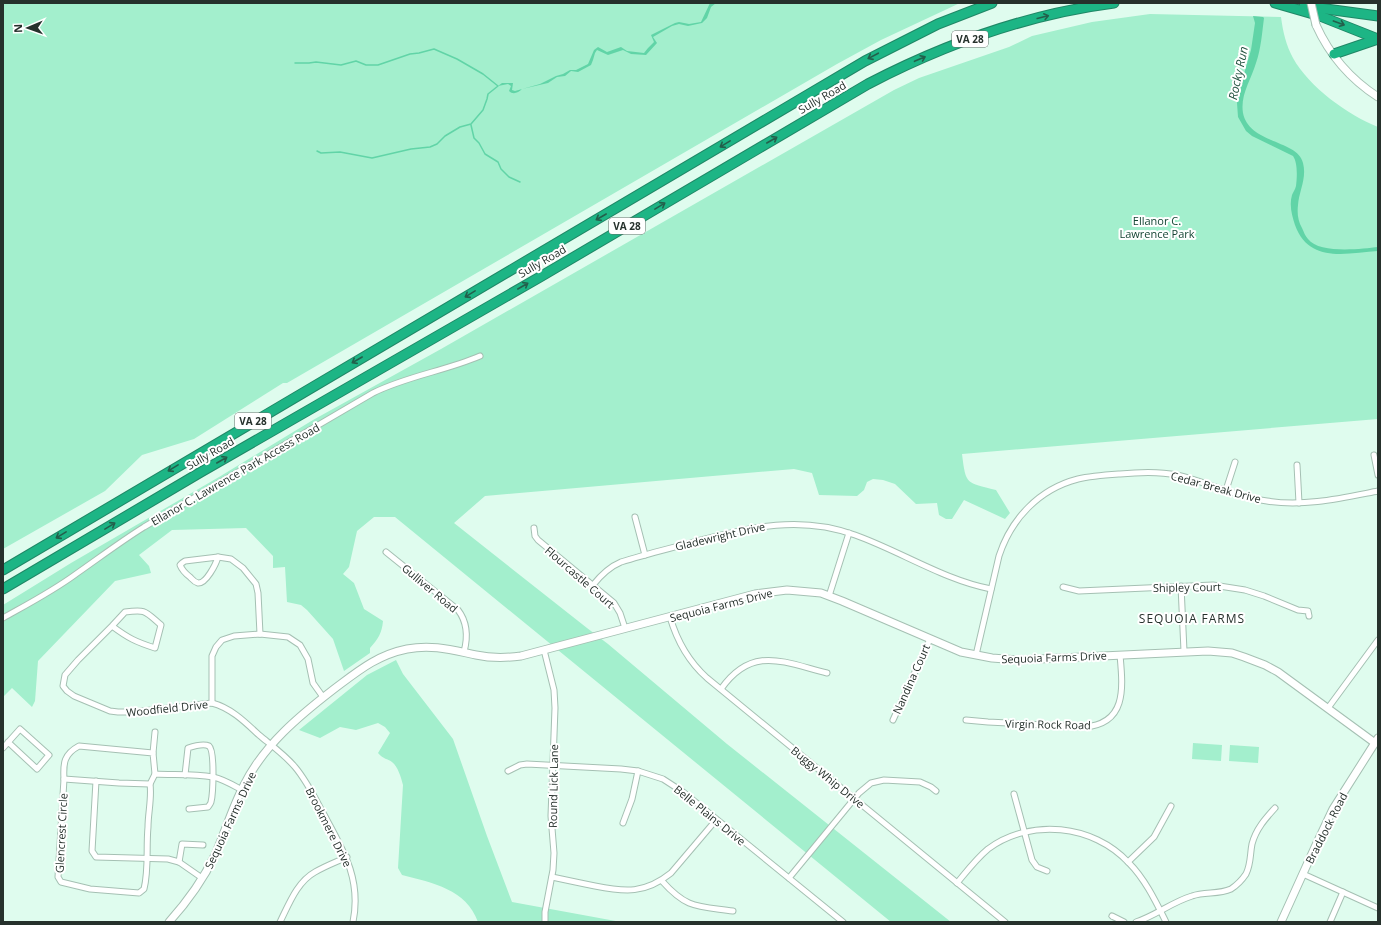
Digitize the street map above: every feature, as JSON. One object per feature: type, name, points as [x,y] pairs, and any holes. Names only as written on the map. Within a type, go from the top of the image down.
[{"type":"highway","name":"Sully Road","points":[[3,570],[865,60],[938,24],[992,3]]},
{"type":"highway","name":"Sully Road","points":[[3,589],[201,472],[868,84],[918,60],[987,33],[1057,13],[1114,3]]},
{"type":"highway","points":[[1276,3],[1320,16],[1378,39]]},
{"type":"highway","points":[[1283,3],[1378,16]]},
{"type":"highway","points":[[1334,54],[1378,39]]},
{"type":"street","points":[[1311,3],[1316,25],[1334,54],[1354,80],[1378,97]]},
{"type":"street","name":"Ellanor C. Lawrence Park Access Road","points":[[3,618],[58,586],[144,527],[372,393],[387,386],[480,356]]},
{"type":"street","points":[[1374,455],[1378,475]]},
{"type":"street","points":[[1226,490],[1235,462]]},
{"type":"street","points":[[1297,465],[1299,503]]},
{"type":"street","name":"Cedar Break Drive","points":[[976,656],[1003,542],[1018,519],[1035,501],[1065,483],[1094,476],[1138,472],[1157,473],[1190,479],[1266,501],[1287,503],[1321,501],[1378,491]]},
{"type":"street","points":[[635,517],[645,554]]},
{"type":"street","name":"Gladewright Drive","points":[[593,585],[602,574],[614,565],[645,554],[747,528],[791,524],[849,533],[864,538],[968,584],[991,589]]},
{"type":"street","name":"Flourcastle Court","points":[[534,528],[535,536],[538,540],[614,603],[626,628]]},
{"type":"street","points":[[829,596],[849,533]]},
{"type":"street","name":"Gulliver Road","points":[[386,552],[458,610],[465,622],[466,640],[464,652]]},
{"type":"street","points":[[218,557],[215,567],[202,582],[199,583],[195,582],[181,569],[180,565],[185,561],[218,557],[230,559],[243,568],[256,584],[258,593],[260,634]]},
{"type":"street","name":"Shipley Court","points":[[1063,587],[1079,591],[1205,585],[1229,587],[1264,596],[1309,613]]},
{"type":"street","points":[[1181,586],[1184,651]]},
{"type":"street","name":"Sequoia Farms Drive","points":[[169,922],[181,908],[202,878],[214,856],[242,790],[250,775],[272,745],[297,718],[369,663],[392,653],[409,649],[432,647],[484,656],[521,656],[755,594],[772,591],[801,590],[829,596],[961,652],[976,656],[1018,660],[1184,651],[1221,652],[1254,660],[1278,672],[1377,742]]},
{"type":"street","name":"Woodfield Drive","points":[[112,626],[137,642],[155,648],[160,625],[145,612],[140,610],[125,612],[65,675],[63,686],[67,691],[74,696],[110,711],[118,712],[134,712],[212,702],[234,713],[272,745]]},
{"type":"street","name":"Buggy Whip Drive","points":[[670,617],[677,637],[687,656],[701,673],[1005,922]]},
{"type":"street","points":[[212,702],[212,656],[216,647],[222,640],[234,636],[260,634],[288,637],[300,645],[308,659],[313,683],[323,697]]},
{"type":"street","name":"Nandina Court","points":[[893,720],[930,639]]},
{"type":"street","points":[[1328,708],[1378,640]]},
{"type":"street","name":"Round Lick Lane","points":[[544,650],[555,699],[551,816],[554,853],[552,877],[545,912],[545,922]]},
{"type":"street","name":"Virgin Rock Road","points":[[966,720],[1084,727],[1098,724],[1105,721],[1114,713],[1120,701],[1122,691],[1120,655]]},
{"type":"street","points":[[720,690],[727,680],[738,670],[748,664],[760,661],[777,661],[827,673]]},
{"type":"street","points":[[3,748],[8,742],[20,729],[49,755],[37,769],[8,742]]},
{"type":"street","points":[[64,779],[150,784],[156,774],[153,753],[155,732]]},
{"type":"street","name":"Braddock Road","points":[[1281,922],[1333,809],[1377,742]]},
{"type":"street","points":[[185,775],[188,748],[201,744],[208,746],[212,750],[213,778],[211,802],[208,807],[189,809]]},
{"type":"street","name":"Brookmere Drive","points":[[272,745],[294,765],[303,777],[347,858],[352,870],[355,887],[355,910],[353,922]]},
{"type":"street","name":"Glencrest Circle","points":[[150,784],[148,859],[144,889],[138,893],[90,889],[61,882],[58,877],[64,779],[63,770],[64,760],[71,750],[79,746],[153,753]]},
{"type":"street","name":"Belle Plains Drive","points":[[508,771],[523,764],[553,765],[621,769],[638,771],[655,776],[671,784],[843,922]]},
{"type":"street","points":[[623,823],[632,799],[638,771]]},
{"type":"street","points":[[156,774],[213,778],[229,783],[242,790]]},
{"type":"street","points":[[789,878],[854,799],[868,785],[884,780],[920,782],[936,791]]},
{"type":"street","points":[[96,781],[92,852],[96,857],[168,859],[179,862],[202,878]]},
{"type":"street","points":[[1014,794],[1032,860],[1037,866],[1047,871]]},
{"type":"street","points":[[1128,862],[1154,837],[1171,806]]},
{"type":"street","points":[[1136,922],[1190,896],[1200,893],[1221,892],[1238,884],[1249,868],[1252,844],[1257,831],[1275,808]]},
{"type":"street","points":[[552,877],[623,891],[646,888],[662,880],[675,869],[716,820]]},
{"type":"street","points":[[957,883],[973,863],[988,849],[1009,838],[1024,833],[1049,829],[1079,832],[1107,844],[1128,862],[1139,875],[1166,922]]},
{"type":"street","points":[[179,862],[182,844],[203,845]]},
{"type":"street","points":[[280,922],[295,893],[304,880],[316,872],[347,858]]},
{"type":"street","points":[[1303,874],[1378,908]]},
{"type":"street","points":[[662,880],[673,893],[689,903],[704,908],[732,911]]},
{"type":"street","points":[[1330,922],[1343,892]]},
{"type":"street","points":[[1112,916],[1124,922]]},
{"type":"green space","points":[[3,3],[960,3],[881,40],[837,64],[287,383],[283,383],[194,439],[142,455],[105,491],[3,549]]},
{"type":"green space","name":"Ellanor C. Lawrence Park","points":[[1150,14],[1281,17],[1285,38],[1293,58],[1300,69],[1319,89],[1342,108],[1378,127],[1378,419],[962,454],[965,472],[969,481],[979,486],[996,490],[1010,513],[1005,519],[964,500],[952,519],[946,519],[939,515],[937,503],[916,504],[895,484],[883,480],[873,479],[867,482],[864,490],[857,496],[819,495],[812,473],[794,469],[485,496],[454,523],[608,644],[727,744],[951,922],[891,922],[395,517],[374,517],[357,531],[349,567],[343,574],[354,583],[364,609],[383,621],[381,632],[370,648],[370,653],[344,671],[333,639],[301,605],[287,602],[285,567],[273,568],[273,556],[246,528],[172,530],[139,555],[149,566],[151,573],[115,581],[38,661],[35,701],[32,707],[12,688],[3,697],[3,605],[71,563],[219,477],[313,420],[441,349],[894,90],[919,78],[1009,47],[1032,36],[1092,22]]},
{"type":"green space","points":[[396,660],[403,674],[453,739],[512,902],[621,922],[478,922],[473,911],[457,895],[437,885],[402,875],[398,868],[403,785],[399,772],[394,764],[378,753],[390,733],[385,727],[378,723],[356,730],[340,727],[320,738],[299,730],[367,675]]},
{"type":"green space","points":[[1193,743],[1222,745],[1221,761],[1192,759]]},
{"type":"green space","points":[[1230,745],[1259,747],[1258,763],[1229,761]]},
{"type":"shaded area","points":[[710,3],[716,3],[711,7],[707,18],[702,23],[688,26],[679,24],[672,26],[653,37],[657,43],[646,55],[631,54],[623,50],[608,55],[597,50],[591,65],[578,72],[571,71],[565,76],[557,77],[548,83],[523,89],[540,84],[570,70],[576,70],[588,64],[594,50],[598,47],[607,52],[621,47],[627,51],[644,53],[654,42],[651,35],[675,23],[679,22],[689,24],[701,22]]},
{"type":"shaded area","name":"Rocky Run","points":[[1253,16],[1264,18],[1258,58],[1244,94],[1242,106],[1243,113],[1247,123],[1254,131],[1292,150],[1299,156],[1303,163],[1304,174],[1298,214],[1305,235],[1313,244],[1330,249],[1361,249],[1378,247],[1378,251],[1342,254],[1319,251],[1310,246],[1301,237],[1295,225],[1291,207],[1292,195],[1296,187],[1297,171],[1295,159],[1293,156],[1252,136],[1246,131],[1238,117],[1237,103],[1251,50],[1255,23]]},
{"type":"shaded area","points":[[502,83],[513,83],[512,90],[515,91],[522,89],[514,93],[509,91],[511,86],[508,84],[498,86]]},
{"type":"waterway","points":[[295,63],[316,62],[341,65],[356,61],[366,65],[378,65],[410,54],[434,49],[457,59],[483,74],[498,86],[488,94],[483,110],[471,124],[460,127],[445,136],[437,144],[430,147],[411,149],[372,158],[340,152],[321,153],[317,151]]},
{"type":"waterway","points":[[471,125],[474,138],[479,143],[485,154],[498,162],[501,169],[509,177],[520,182]]},
{"type":"district","name":"SEQUOIA FARMS","points":[[1192,618]]}]
